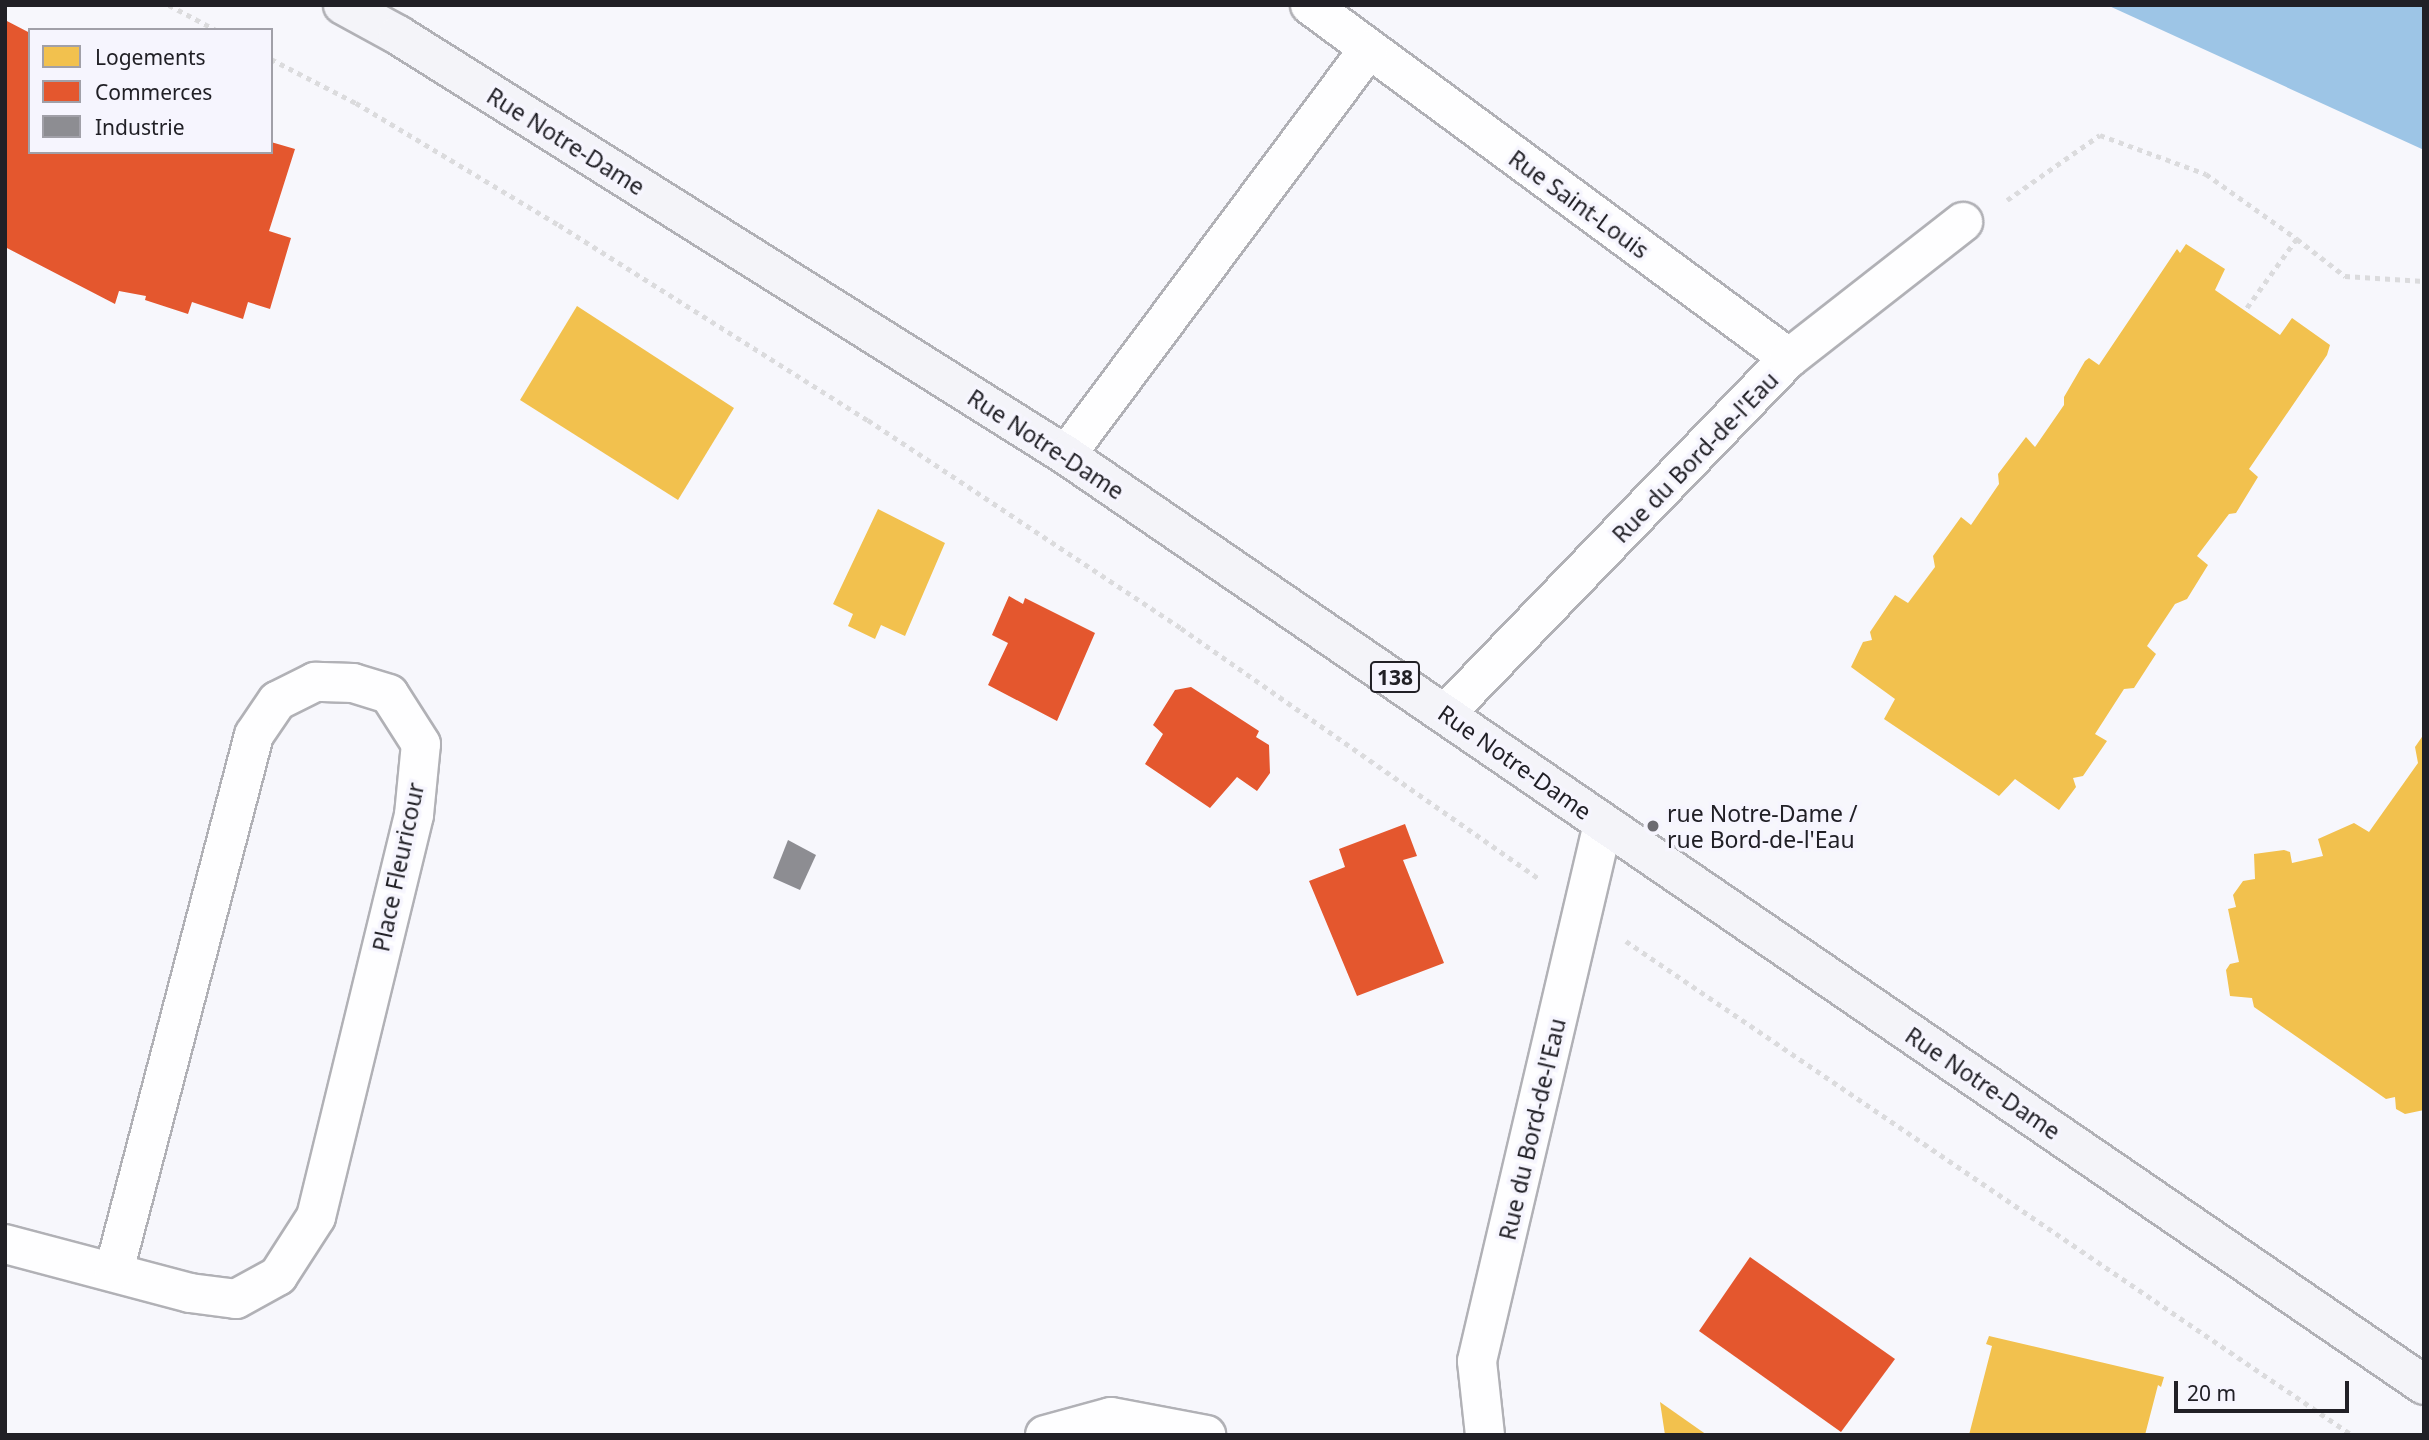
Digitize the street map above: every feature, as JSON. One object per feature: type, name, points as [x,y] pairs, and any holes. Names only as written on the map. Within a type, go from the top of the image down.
[{"type":"main road","name":"Rue Notre-Dame","points":[[343,5],[383,14],[1066,455],[2424,1385]]},
{"type":"street","name":"Rue Saint-Louis","points":[[1310,5],[1789,358]]},
{"type":"street","points":[[1066,455],[1368,50]]},
{"type":"street","name":"Rue du Bord-de-l'Eau","points":[[1446,713],[1789,358],[1963,222]]},
{"type":"street","name":"Place Fleuricour","points":[[5,1244],[190,1293],[236,1299],[278,1276],[316,1217],[414,815],[421,744],[389,694],[353,683],[315,682],[277,701],[254,735],[114,1271]]},
{"type":"street","name":"Rue du Bord-de-l'Eau","points":[[1485,1435],[1477,1361],[1603,824]]},
{"type":"street","points":[[1045,1435],[1111,1417],[1206,1435]]},
{"type":"path","points":[[169,5],[212,28]]},
{"type":"path","points":[[273,60],[356,103],[559,225],[868,420],[1271,690],[1497,846],[1583,912],[1965,1168],[2352,1435]]},
{"type":"path","points":[[1963,222],[1983,216],[2101,135],[2206,174],[2346,276],[2424,281]]},
{"type":"path","points":[[2245,311],[2297,239]]},
{"type":"water","points":[[2107,5],[2424,5],[2424,150]]},
{"type":"building: Logements","points":[[2186,244],[2225,269],[2215,290],[2280,335],[2292,318],[2330,345],[2327,355],[2249,469],[2258,477],[2236,513],[2229,514],[2197,556],[2208,565],[2187,599],[2175,604],[2147,646],[2156,654],[2134,688],[2124,689],[2095,734],[2107,741],[2083,776],[2073,778],[2076,787],[2059,810],[2015,779],[1999,796],[1884,719],[1895,699],[1851,667],[1863,642],[1872,640],[1870,632],[1895,595],[1908,603],[1935,567],[1933,556],[1961,517],[1971,525],[1999,484],[1998,474],[2026,437],[2035,447],[2064,405],[2064,397],[2085,361],[2089,358],[2099,365],[2177,249],[2180,253]]},
{"type":"building: Logements","points":[[577,306],[734,408],[678,500],[520,400]]},
{"type":"building: Logements","points":[[878,509],[945,543],[905,636],[881,625],[875,639],[848,626],[853,614],[833,604]]},
{"type":"building: Logements","points":[[2424,734],[2424,1110],[2405,1114],[2396,1109],[2395,1097],[2386,1099],[2254,1007],[2252,998],[2230,996],[2226,970],[2230,964],[2239,962],[2228,909],[2236,907],[2233,895],[2243,881],[2255,879],[2254,854],[2284,850],[2290,852],[2292,863],[2323,856],[2318,839],[2354,823],[2369,832],[2418,763],[2415,747]]},
{"type":"building: Logements","points":[[1989,1336],[2164,1377],[2161,1387],[2158,1385],[2145,1435],[1969,1435],[1992,1346],[1986,1344]]},
{"type":"building: Logements","points":[[1660,1402],[1707,1435],[1665,1435]]},
{"type":"building: Commerces","points":[[5,20],[28,32],[28,154],[273,154],[273,143],[295,149],[269,231],[291,238],[270,309],[248,302],[243,319],[192,302],[188,314],[145,300],[146,296],[119,291],[115,304],[5,247]]},
{"type":"building: Commerces","points":[[1009,596],[1023,604],[1025,598],[1095,633],[1057,721],[988,685],[1008,643],[992,635]]},
{"type":"building: Commerces","points":[[1191,687],[1259,731],[1256,737],[1269,745],[1270,773],[1257,791],[1237,777],[1210,808],[1145,764],[1163,734],[1153,725],[1175,690]]},
{"type":"building: Commerces","points":[[1405,824],[1417,856],[1403,860],[1444,963],[1357,996],[1309,881],[1345,867],[1339,849]]},
{"type":"building: Commerces","points":[[1750,1257],[1895,1359],[1841,1432],[1699,1331]]},
{"type":"building: Industrie","points":[[788,840],[816,855],[800,890],[773,878]]},
{"type":"place","name":"rue Notre-Dame / rue Bord-de-l'Eau","points":[[1653,826]]}]
